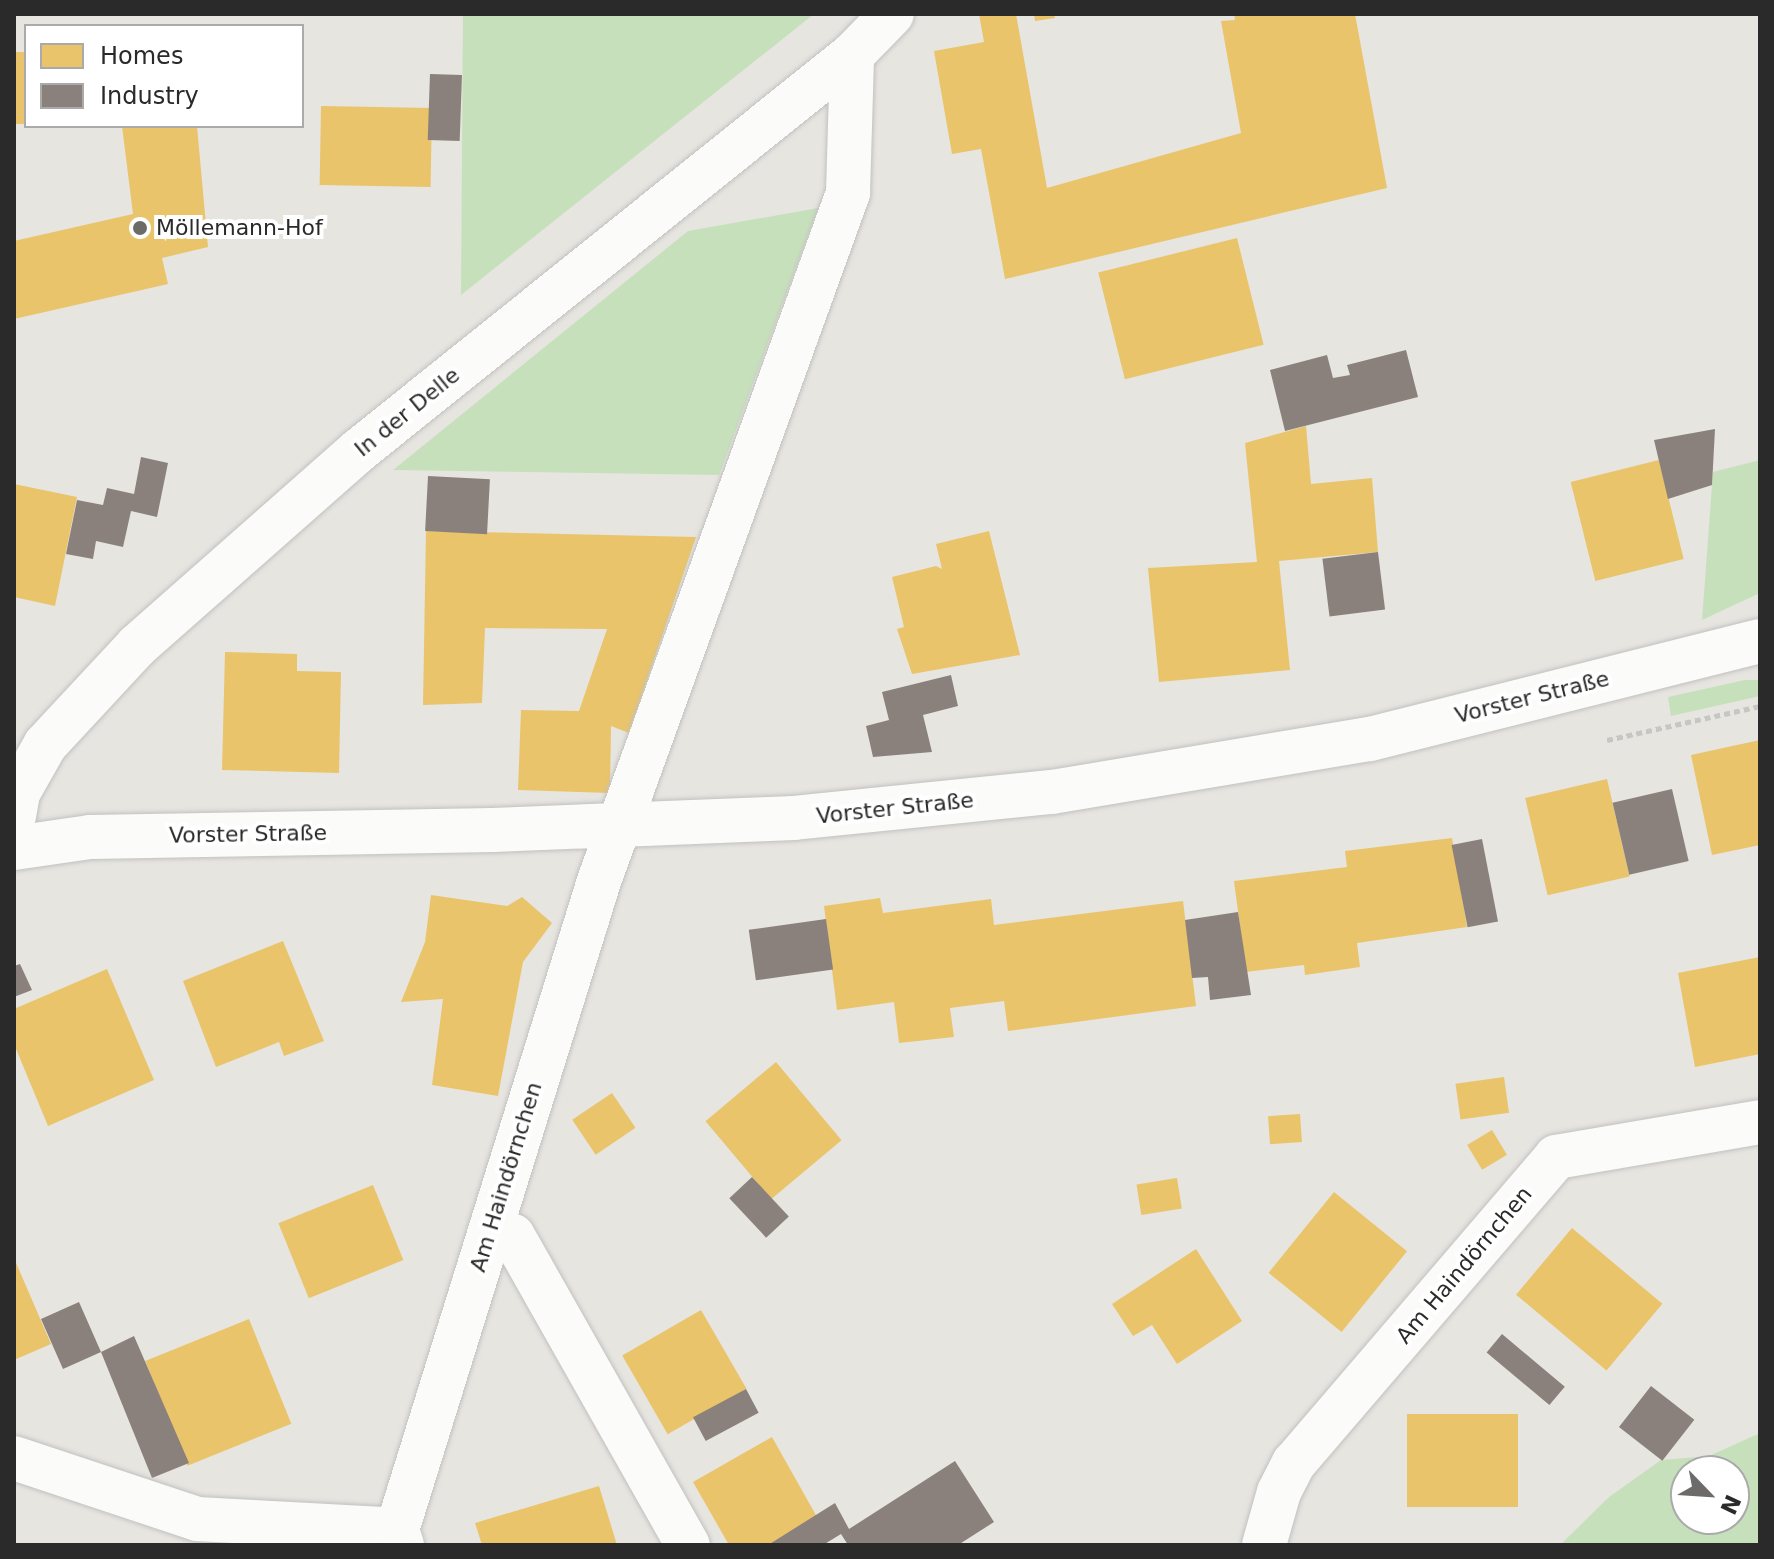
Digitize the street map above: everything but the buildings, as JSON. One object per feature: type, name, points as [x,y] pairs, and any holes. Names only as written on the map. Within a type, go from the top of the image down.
[{"type":"street","name":"In der Delle","points":[[14,816],[18,793],[45,745],[137,646],[358,451],[852,55],[892,14]]},
{"type":"street","points":[[618,825],[848,193],[852,55]]},
{"type":"street","name":"Vorster Straße","points":[[14,848],[90,837],[794,818],[1068,790],[1370,739],[1760,641]]},
{"type":"street","name":"Am Haindörnchen","points":[[14,1458],[197,1519],[399,1538],[491,1228],[618,825]]},
{"type":"street","name":"Am Haindörnchen","points":[[1264,1545],[1279,1492],[1294,1463],[1556,1157],[1760,1122]]},
{"type":"street","points":[[491,1228],[513,1236],[688,1545]]},
{"type":"path","points":[[1751,705],[1760,706]]},
{"type":"green space","points":[[463,14],[814,14],[461,295]]},
{"type":"green space","points":[[818,208],[719,475],[393,470],[688,231]]},
{"type":"green space","points":[[1760,460],[1760,593],[1702,620],[1713,472]]},
{"type":"green space","points":[[1745,680],[1760,680],[1760,696],[1671,716],[1668,697]]},
{"type":"green space","points":[[1760,1433],[1760,1545],[1560,1545],[1609,1497],[1661,1460],[1670,1459],[1670,1535],[1750,1535],[1750,1455],[1711,1455]]},
{"type":"place","name":"Möllemann-Hof","points":[[140,228]]}]
